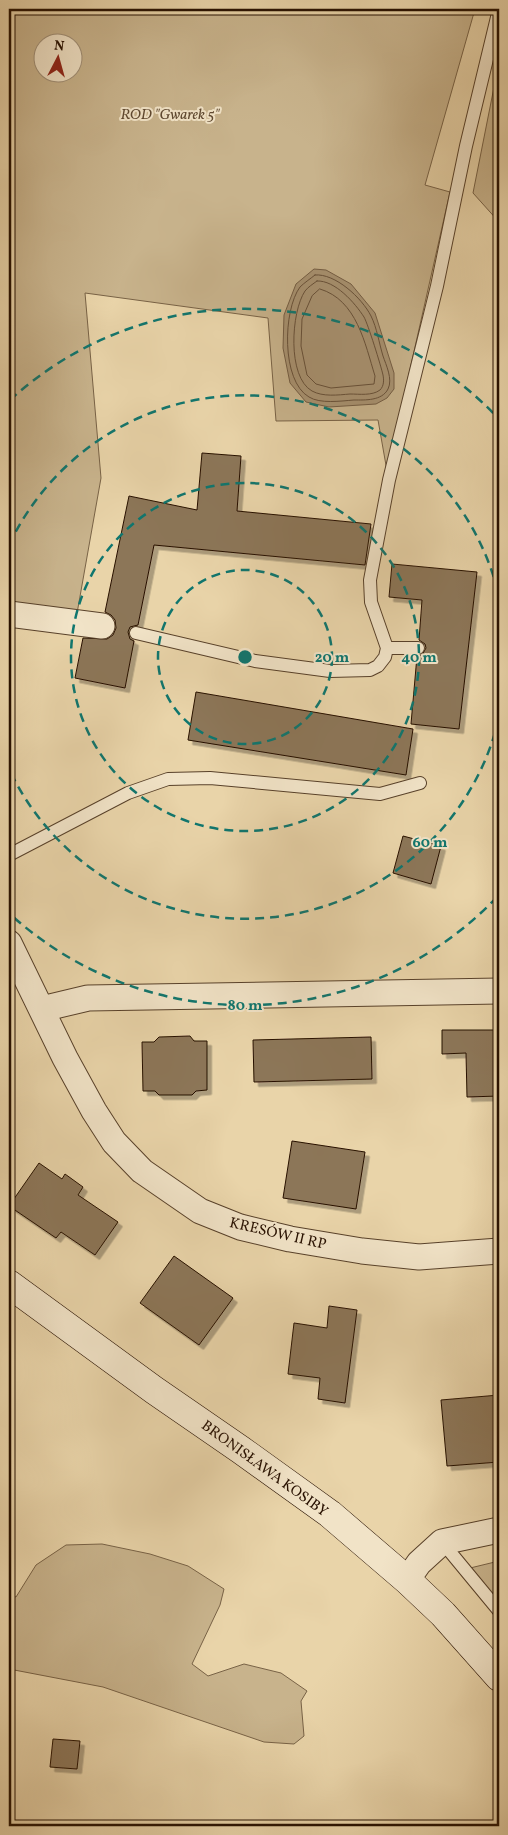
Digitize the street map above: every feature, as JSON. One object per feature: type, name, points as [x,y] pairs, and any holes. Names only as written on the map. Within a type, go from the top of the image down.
[{"type":"street","points":[[9,614],[102,626]]},
{"type":"street","name":"KRESÓW II RP","points":[[9,943],[65,1058],[94,1111],[114,1142],[142,1171],[200,1211],[240,1227],[282,1237],[362,1251],[419,1257],[499,1251]]},
{"type":"street","points":[[42,1009],[88,998],[499,991]]},
{"type":"street","name":"BRONISŁAWA KOSIBY","points":[[9,1284],[154,1390],[330,1514],[407,1580],[443,1614],[499,1677]]},
{"type":"street","points":[[407,1580],[419,1563],[442,1542],[499,1530]]},
{"type":"lane","points":[[136,633],[255,661],[330,671],[370,670],[378,666],[385,657],[388,648],[371,602],[370,580],[389,480],[438,286],[466,146],[499,9]]},
{"type":"lane","points":[[388,648],[418,648]]},
{"type":"lane","points":[[9,855],[128,793],[168,779],[210,778],[380,794],[420,782]]},
{"type":"lane","points":[[442,1542],[499,1612]]},
{"type":"green space","name":"ROD \"Gwarek 5\"","points":[[9,9],[475,9],[425,185],[450,192],[387,471],[378,420],[276,421],[268,318],[85,293],[101,478],[76,619],[9,609]]},
{"type":"green space","points":[[499,62],[499,222],[473,193]]},
{"type":"green space","points":[[102,1544],[150,1554],[188,1566],[224,1589],[220,1605],[192,1664],[208,1676],[244,1664],[281,1673],[307,1691],[301,1701],[304,1736],[294,1744],[264,1742],[103,1687],[9,1669],[9,1595],[16,1597],[36,1565],[66,1545]]},
{"type":"green space","points":[[499,1561],[499,1603],[466,1569]]},
{"type":"water","points":[[314,269],[326,270],[351,284],[375,313],[394,373],[394,389],[387,398],[376,404],[329,407],[306,402],[290,383],[283,348],[284,315],[296,284]]},
{"type":"building","points":[[202,453],[241,456],[237,511],[371,524],[365,565],[154,545],[138,625],[130,627],[128,632],[130,639],[134,641],[125,688],[75,678],[83,638],[107,639],[113,635],[116,628],[115,620],[105,612],[129,496],[197,510]]},
{"type":"building","points":[[392,564],[477,572],[459,729],[411,724],[417,656],[422,655],[426,648],[425,644],[419,640],[422,600],[389,597]]},
{"type":"building","points":[[196,692],[413,729],[406,775],[188,740]]},
{"type":"building","points":[[403,836],[441,846],[431,884],[393,873]]},
{"type":"building","points":[[442,1030],[499,1030],[499,1096],[467,1097],[466,1053],[442,1054]]},
{"type":"building","points":[[190,1036],[194,1041],[207,1041],[207,1090],[196,1091],[192,1095],[159,1095],[155,1091],[143,1091],[142,1042],[154,1042],[159,1037]]},
{"type":"building","points":[[371,1037],[372,1079],[254,1082],[253,1040]]},
{"type":"building","points":[[292,1141],[365,1152],[356,1209],[283,1198]]},
{"type":"building","points":[[39,1163],[62,1179],[65,1174],[83,1187],[78,1195],[118,1222],[95,1255],[61,1232],[56,1238],[9,1206]]},
{"type":"building","points":[[174,1256],[233,1298],[199,1345],[140,1303]]},
{"type":"building","points":[[329,1306],[357,1310],[345,1403],[318,1399],[320,1378],[288,1374],[294,1323],[327,1328]]},
{"type":"building","points":[[499,1395],[499,1462],[447,1466],[441,1400]]},
{"type":"building","points":[[53,1739],[80,1741],[77,1769],[50,1767]]}]
